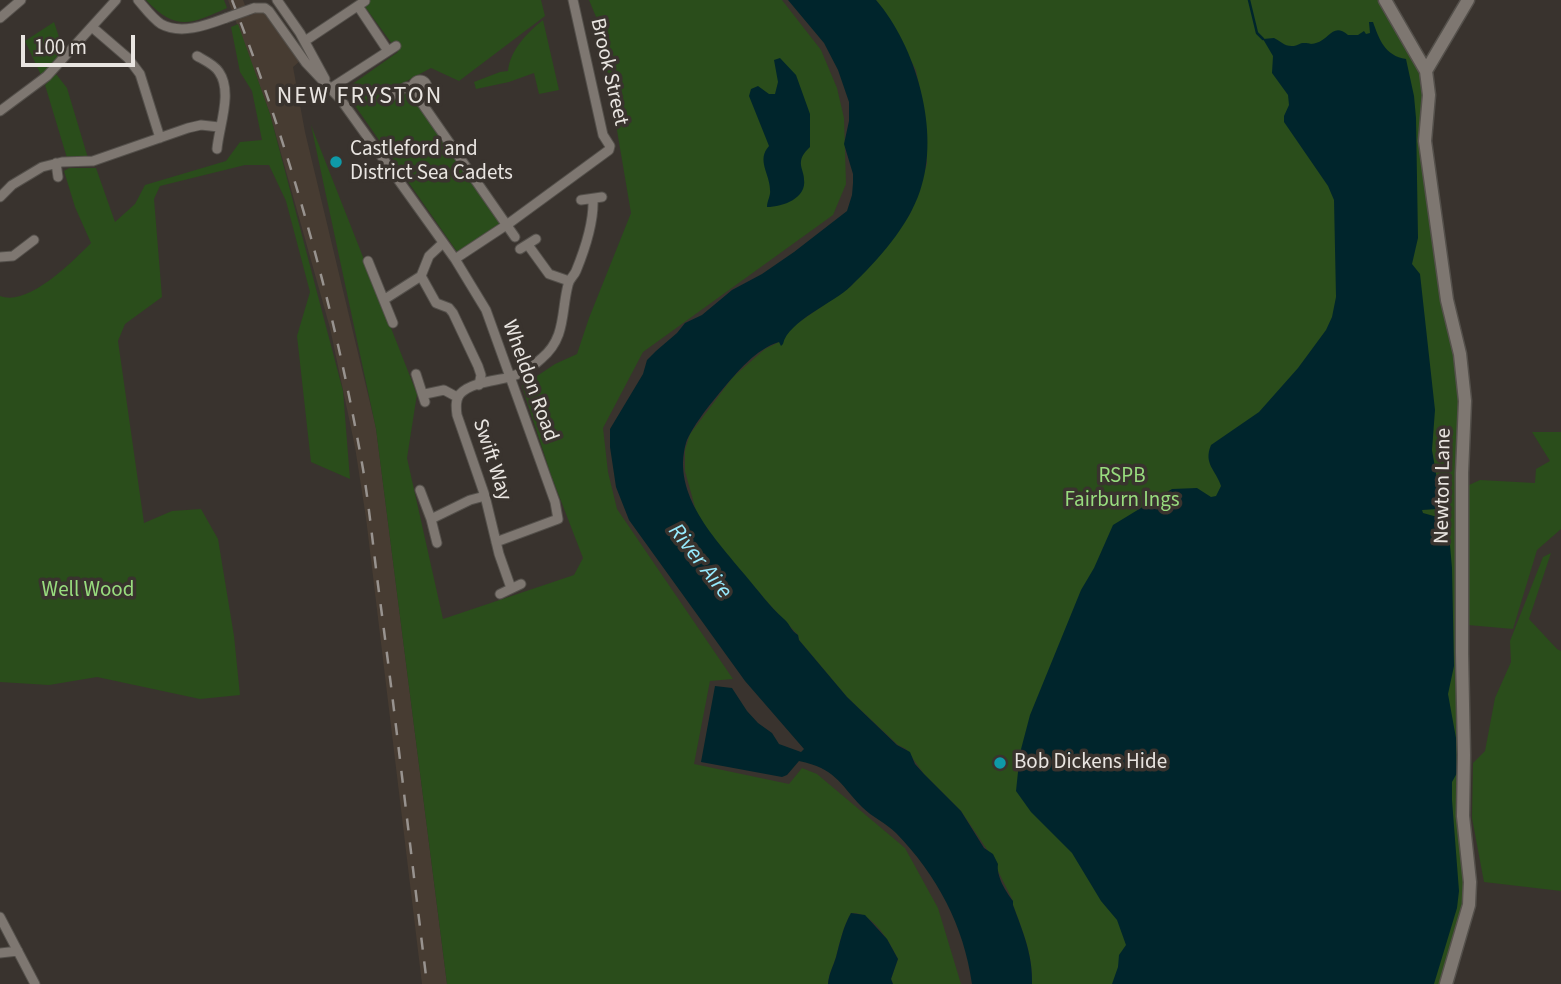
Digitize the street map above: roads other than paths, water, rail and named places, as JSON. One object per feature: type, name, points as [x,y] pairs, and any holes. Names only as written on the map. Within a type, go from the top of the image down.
[{"type":"street","points":[[0,18],[22,0]]},
{"type":"street","points":[[0,111],[47,76],[116,0]]},
{"type":"street","name":"Wheldon Road","points":[[138,0],[160,23],[169,27],[205,26],[254,9],[270,10],[306,63],[330,87],[455,260],[485,310],[555,502],[558,519],[496,542]]},
{"type":"street","points":[[277,0],[305,41],[330,87],[392,48],[362,4],[305,41]]},
{"type":"street","name":"Brook Street","points":[[508,224],[609,150],[573,0]]},
{"type":"street","name":"Newton Lane","points":[[1385,0],[1426,71],[1429,95],[1425,141],[1447,300],[1460,354],[1465,401],[1462,501],[1462,816],[1470,882],[1469,905],[1446,984]]},
{"type":"street","points":[[1426,71],[1468,0]]},
{"type":"street","points":[[92,27],[128,58],[140,74],[160,138]]},
{"type":"street","points":[[197,56],[219,71],[224,84],[225,98],[217,149]]},
{"type":"street","points":[[219,71],[230,65]]},
{"type":"street","points":[[391,96],[406,87],[416,90],[419,99],[515,237]]},
{"type":"street","points":[[0,197],[29,174],[56,163],[93,162],[201,125],[219,127]]},
{"type":"street","points":[[56,163],[58,177]]},
{"type":"street","name":"Swift Way","points":[[511,588],[485,496],[457,415],[457,397],[465,390],[510,377],[533,367],[547,355],[558,339],[569,281],[575,273],[598,198],[581,200]]},
{"type":"street","points":[[455,260],[508,224]]},
{"type":"street","points":[[0,257],[13,256],[34,240]]},
{"type":"street","points":[[384,299],[421,276],[429,256],[443,243]]},
{"type":"street","points":[[528,244],[550,274],[569,281]]},
{"type":"street","points":[[368,261],[394,323]]},
{"type":"street","points":[[421,276],[436,303],[453,313],[478,366],[481,375],[479,385]]},
{"type":"street","points":[[416,374],[425,398],[444,390],[457,397]]},
{"type":"street","points":[[420,490],[438,543]]},
{"type":"street","points":[[431,519],[470,500],[485,496]]},
{"type":"street","points":[[500,594],[521,584]]},
{"type":"street","points":[[0,918],[35,984]]},
{"type":"street","points":[[0,953],[18,951]]},
{"type":"water","name":"River Aire","points":[[788,0],[876,0],[903,41],[921,91],[928,143],[926,168],[920,191],[908,217],[871,265],[851,286],[793,328],[781,346],[779,342],[771,345],[748,362],[707,409],[686,443],[683,462],[685,480],[699,515],[721,546],[798,635],[799,640],[847,697],[897,745],[910,752],[915,764],[961,811],[984,848],[993,854],[1002,884],[1013,901],[1027,944],[1032,984],[972,984],[963,942],[955,922],[924,866],[896,833],[866,811],[829,772],[799,761],[782,777],[701,762],[715,686],[732,688],[747,711],[772,733],[779,744],[801,752],[804,749],[745,681],[629,520],[616,487],[610,429],[643,374],[647,360],[685,323],[702,315],[732,290],[794,252],[847,211],[853,183],[844,144],[849,121],[849,102],[838,70],[824,43]]},
{"type":"water","points":[[1369,22],[1373,22],[1388,50],[1406,59],[1414,96],[1418,238],[1412,264],[1420,274],[1435,410],[1432,450],[1441,503],[1438,509],[1422,510],[1423,513],[1441,518],[1450,545],[1454,666],[1448,694],[1456,738],[1457,773],[1452,782],[1452,800],[1459,891],[1457,908],[1434,984],[1112,984],[1119,955],[1126,945],[1117,920],[1101,901],[1072,853],[1031,812],[1016,791],[1020,753],[1030,715],[1081,590],[1113,525],[1172,489],[1197,488],[1211,497],[1216,496],[1221,486],[1209,462],[1211,445],[1259,412],[1298,368],[1326,330],[1336,297],[1334,200],[1328,186],[1284,122],[1289,105],[1288,95],[1272,73],[1273,56],[1263,39],[1274,38],[1291,46],[1312,44],[1339,30],[1348,35],[1358,35],[1364,31],[1366,34],[1370,33]]},
{"type":"water","points":[[780,58],[796,75],[810,114],[810,147],[801,161],[804,179],[802,191],[787,203],[767,207],[770,192],[764,157],[769,146],[749,96],[751,89],[758,86],[769,94],[775,94],[778,82],[774,60]]},
{"type":"water","points":[[851,913],[865,915],[887,939],[898,959],[891,979],[893,984],[828,984]]},
{"type":"waterway","points":[[1249,0],[1257,33],[1263,39]]},
{"type":"railway","points":[[232,0],[292,173],[325,290],[352,409],[368,501],[427,984]]},
{"type":"place","name":"Castleford and District Sea Cadets","points":[[336,162]]},
{"type":"place","name":"Bob Dickens Hide","points":[[1000,763]]},
{"type":"district","name":"NEW FRYSTON","points":[[360,98]]},
{"type":"park label","name":"RSPB Fairburn Ings","points":[[1122,489]]},
{"type":"park label","name":"Well Wood","points":[[88,591]]}]
